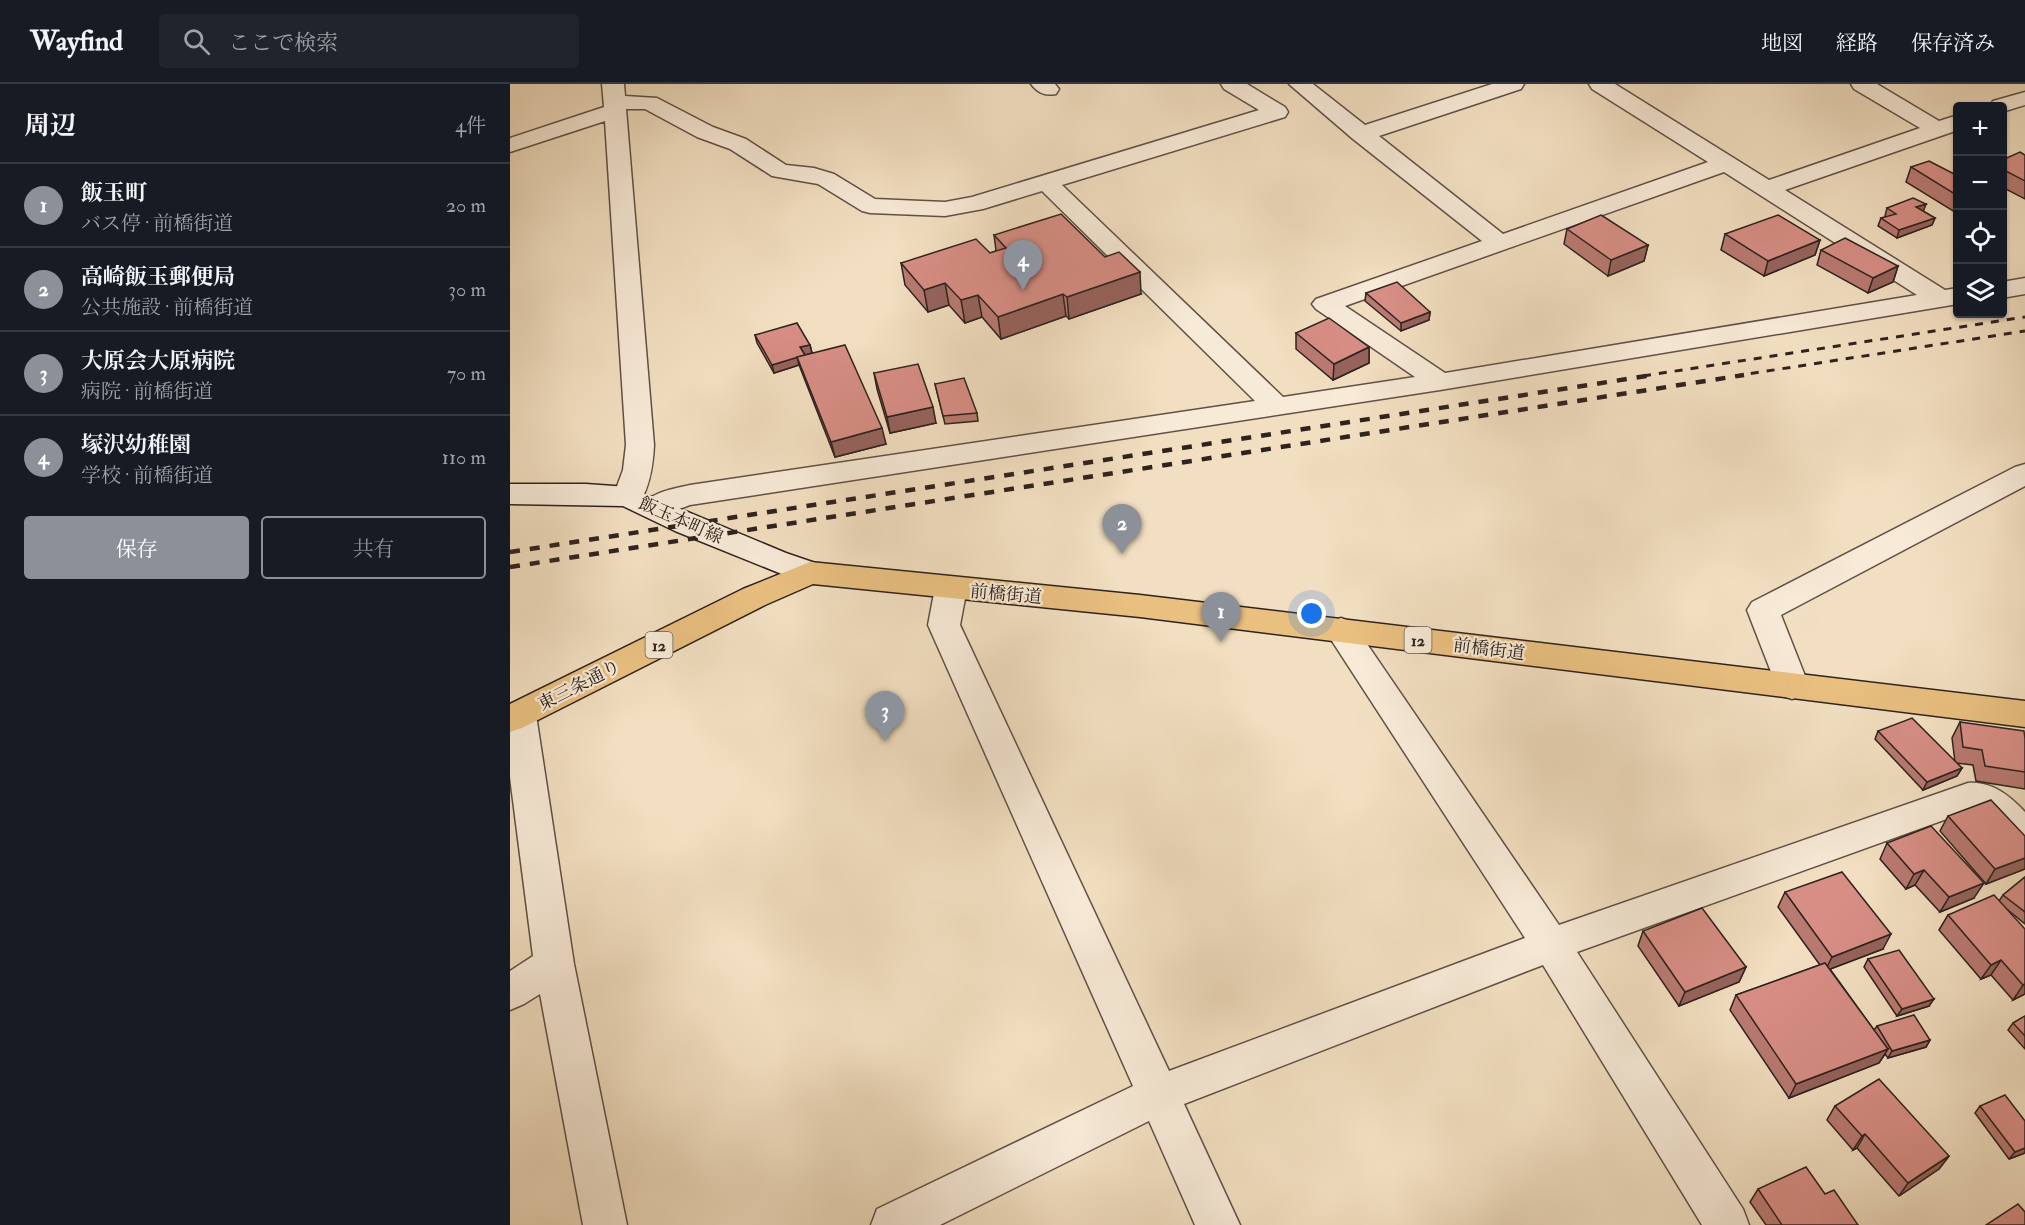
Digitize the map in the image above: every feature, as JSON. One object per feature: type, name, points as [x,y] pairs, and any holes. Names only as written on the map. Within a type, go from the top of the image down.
[{"type":"main road","name":"前橋街道","points":[[810,573],[1140,606],[2025,714]]},
{"type":"main road","name":"東三条通り","points":[[515,717],[754,597],[810,573]]},
{"type":"street","points":[[1232,84],[1277,112]]},
{"type":"street","points":[[1300,84],[1498,242]]},
{"type":"street","points":[[1361,134],[1513,84]]},
{"type":"street","points":[[1600,84],[1725,164],[1949,298]]},
{"type":"street","points":[[1862,84],[1947,125]]},
{"type":"street","points":[[2007,104],[2025,98]]},
{"type":"street","points":[[510,145],[614,99],[649,103],[705,132],[738,144],[780,171],[814,175],[826,179],[870,206],[945,209],[975,204],[1319,100]]},
{"type":"street","points":[[614,99],[640,445],[638,470],[641,502],[1440,382],[1949,298]]},
{"type":"street","points":[[1767,189],[1947,125]]},
{"type":"street","points":[[1440,382],[1325,304],[1725,164]]},
{"type":"street","points":[[1046,182],[1275,405]]},
{"type":"street","points":[[2007,289],[2025,286]]},
{"type":"street","points":[[1792,686],[1763,610],[2025,474]]},
{"type":"street","name":"飯玉本町線","points":[[510,494],[586,494],[641,502],[686,524],[810,573]]},
{"type":"street","points":[[951,588],[944,625],[1218,1225]]},
{"type":"street","points":[[1341,630],[1551,945],[1727,1225]]},
{"type":"street","points":[[515,717],[554,963],[605,1225]]},
{"type":"street","points":[[893,1225],[1160,1094],[1551,945],[1974,795],[1991,803],[2025,837]]},
{"type":"street","points":[[510,992],[554,963]]},
{"type":"building","points":[[2020,152],[2025,155],[2025,181],[2007,172],[2007,158]]},
{"type":"building","points":[[1929,161],[1953,173],[1953,193],[1911,167]]},
{"type":"building","points":[[1913,198],[1926,204],[1916,207],[1935,218],[1899,230],[1881,218],[1896,214],[1887,208]]},
{"type":"building","points":[[1061,214],[1105,257],[1119,252],[1140,272],[1067,297],[1063,294],[998,317],[978,295],[961,300],[945,283],[924,290],[901,263],[976,239],[990,253],[1006,248],[994,235]]},
{"type":"building","points":[[1601,215],[1648,245],[1611,260],[1567,229]]},
{"type":"building","points":[[1778,215],[1820,240],[1768,261],[1725,234]]},
{"type":"building","points":[[1845,238],[1898,266],[1873,278],[1821,250]]},
{"type":"building","points":[[1397,282],[1430,312],[1401,323],[1366,293]]},
{"type":"building","points":[[1329,318],[1369,347],[1334,364],[1296,333]]},
{"type":"building","points":[[797,323],[810,345],[800,347],[805,355],[772,365],[755,335]]},
{"type":"building","points":[[845,345],[882,428],[831,442],[797,357]]},
{"type":"building","points":[[918,364],[933,407],[887,417],[874,373]]},
{"type":"building","points":[[964,378],[977,413],[943,416],[935,384]]},
{"type":"building","points":[[1912,718],[1962,768],[1927,782],[1878,731]]},
{"type":"building","points":[[1960,722],[2024,731],[2025,772],[1985,766],[1982,750],[1963,747]]},
{"type":"building","points":[[1991,800],[2025,836],[2025,858],[1995,869],[1948,816]]},
{"type":"building","points":[[1931,826],[1984,883],[1949,897],[1924,870],[1914,874],[1887,843]]},
{"type":"building","points":[[1842,872],[1891,934],[1832,957],[1785,892]]},
{"type":"building","points":[[2025,877],[2025,912],[2003,895]]},
{"type":"building","points":[[1994,895],[2025,929],[2025,984],[2023,985],[2001,960],[1991,965],[1948,915]]},
{"type":"building","points":[[1702,908],[1746,967],[1685,992],[1643,931]]},
{"type":"building","points":[[1899,950],[1934,999],[1902,1009],[1868,959]]},
{"type":"building","points":[[1825,963],[1888,1049],[1796,1084],[1736,995]]},
{"type":"building","points":[[1914,1015],[1930,1040],[1892,1051],[1877,1026]]},
{"type":"building","points":[[2025,1016],[2025,1036],[2013,1023]]},
{"type":"building","points":[[1879,1079],[1949,1156],[1908,1183],[1865,1134],[1862,1136],[1835,1106]]},
{"type":"building","points":[[2005,1095],[2025,1121],[2025,1148],[2015,1152],[1980,1106]]},
{"type":"building","points":[[1806,1167],[1825,1194],[1834,1190],[1858,1225],[1782,1225],[1758,1189]]},
{"type":"building","points":[[2018,1204],[2025,1212],[2025,1225],[1986,1225]]},
{"type":"railway","points":[[1643,376],[2025,317]]},
{"type":"railway","points":[[1735,376],[2025,331]]},
{"type":"railway","points":[[510,552],[1653,375]]},
{"type":"railway","points":[[510,567],[1744,375]]},
{"type":"place","name":"塚沢幼稚園","points":[[1023,290]]},
{"type":"place","name":"高崎飯玉郵便局","points":[[1122,554]]},
{"type":"place","name":"飯玉町","points":[[1221,642]]},
{"type":"place","name":"大原会大原病院","points":[[885,741]]}]
